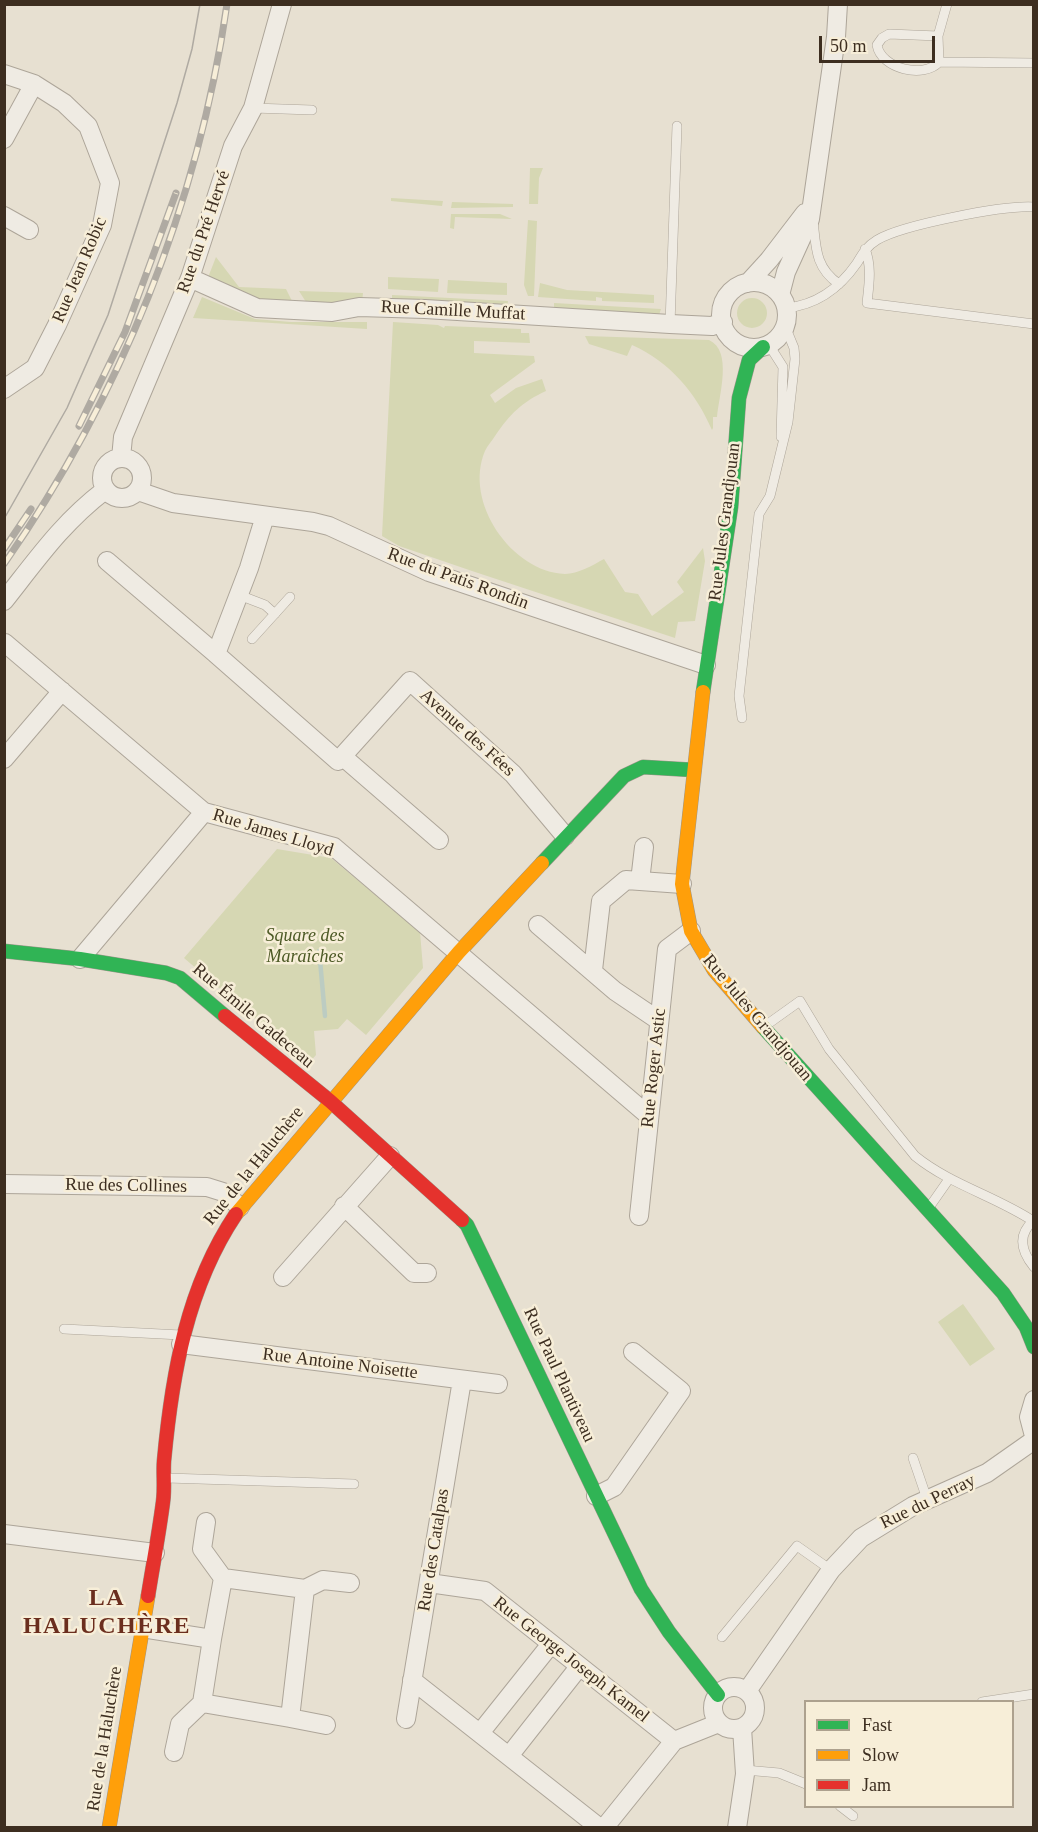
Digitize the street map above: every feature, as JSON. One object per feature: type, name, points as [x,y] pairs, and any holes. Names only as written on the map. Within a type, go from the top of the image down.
[{"type":"street","name":"Rue du Pré Hervé","points":[[121,458],[123,437],[190,278],[233,146],[253,108],[282,4]]},
{"type":"street","points":[[783,302],[768,285],[748,283],[737,287],[727,297],[722,310],[723,322],[734,341],[751,348],[766,346],[779,337],[785,326],[783,302],[786,272],[807,229],[836,37],[838,4]]},
{"type":"street","name":"Rue Jean Robic","points":[[4,74],[34,84],[64,103],[88,126],[110,183],[102,225],[35,368],[4,389]]},
{"type":"street","points":[[4,139],[34,84]]},
{"type":"street","points":[[748,283],[795,228],[811,201]]},
{"type":"street","points":[[4,216],[29,230]]},
{"type":"street","name":"Rue Camille Muffat","points":[[190,278],[257,308],[332,312],[359,307],[425,309],[712,326],[723,322]]},
{"type":"street","name":"Rue Jules Grandjouan","points":[[734,341],[739,398]]},
{"type":"street","name":"Rue Jules Grandjouan","points":[[766,346],[749,360],[739,398],[731,507],[706,665],[682,884],[691,931],[714,970],[763,1028],[926,1211],[1003,1293],[1026,1327],[1034,1347]]},
{"type":"street","points":[[121,458],[133,461],[139,467],[142,480],[138,491],[123,498],[111,496],[105,490],[102,481],[103,471],[108,463],[121,458]]},
{"type":"street","points":[[4,601],[62,526],[105,490]]},
{"type":"street","name":"Rue du Patis Rondin","points":[[138,491],[173,504],[328,526],[429,572],[706,665]]},
{"type":"street","points":[[216,654],[239,595],[265,516]]},
{"type":"street","points":[[107,561],[338,760],[342,756],[439,840]]},
{"type":"street","name":"Rue James Lloyd","points":[[5,643],[204,812],[334,847],[649,1116]]},
{"type":"street","name":"Avenue des Fées","points":[[342,756],[410,681],[513,774],[566,836]]},
{"type":"street","points":[[4,759],[62,691]]},
{"type":"street","name":"Rue de la Haluchère","points":[[109,1827],[141,1628],[156,1553],[164,1464],[182,1340],[204,1265],[240,1207],[330,1101],[459,952],[624,776],[643,767],[694,770]]},
{"type":"street","points":[[80,959],[204,812]]},
{"type":"street","points":[[640,881],[644,847]]},
{"type":"street","points":[[593,970],[601,901],[626,880],[682,884]]},
{"type":"street","points":[[538,925],[643,1012],[658,1020]]},
{"type":"street","name":"Rue Roger Astic","points":[[639,1216],[667,949],[691,931]]},
{"type":"street","name":"Rue Émile Gadeceau","points":[[4,951],[80,959],[166,973],[180,978],[330,1101]]},
{"type":"street","name":"Rue Paul Plantiveau","points":[[330,1101],[466,1225],[641,1589],[669,1632],[718,1695]]},
{"type":"street","points":[[283,1277],[390,1156]]},
{"type":"street","name":"Rue des Collines","points":[[4,1184],[207,1186],[223,1192],[240,1207]]},
{"type":"street","points":[[344,1206],[414,1273],[428,1273]]},
{"type":"street","name":"Rue Antoine Noisette","points":[[182,1340],[498,1384]]},
{"type":"street","points":[[596,1496],[614,1487],[681,1391],[633,1352]]},
{"type":"street","name":"Rue des Catalpas","points":[[406,1719],[462,1380]]},
{"type":"street","points":[[1034,1400],[1029,1417],[1034,1438]]},
{"type":"street","name":"Rue du Perray","points":[[747,1691],[831,1570],[861,1538],[879,1525],[927,1499],[987,1473],[1034,1438]]},
{"type":"street","points":[[206,1522],[202,1549],[223,1578],[305,1590],[322,1580],[350,1583]]},
{"type":"street","points":[[4,1534],[156,1553]]},
{"type":"street","points":[[174,1752],[180,1724],[202,1703],[223,1578]]},
{"type":"street","name":"Rue George Joseph Kamel","points":[[429,1583],[485,1591],[674,1741]]},
{"type":"street","points":[[290,1718],[305,1590]]},
{"type":"street","points":[[141,1628],[212,1639]]},
{"type":"street","points":[[480,1733],[550,1644]]},
{"type":"street","points":[[509,1756],[579,1667]]},
{"type":"street","points":[[412,1680],[602,1827],[674,1741],[719,1723]]},
{"type":"street","points":[[732,1687],[747,1691],[754,1700],[755,1712],[749,1724],[742,1728],[728,1728],[719,1723],[713,1709],[718,1695],[732,1687]]},
{"type":"street","points":[[202,1703],[326,1725]]},
{"type":"street","points":[[737,1827],[745,1770],[742,1728]]},
{"type":"lane","points":[[938,36],[889,34],[877,45],[878,54],[885,61],[908,69],[925,71],[934,68],[939,62],[938,36],[946,4]]},
{"type":"lane","points":[[939,62],[1034,63]]},
{"type":"lane","points":[[253,108],[312,110]]},
{"type":"lane","points":[[669,324],[677,126]]},
{"type":"lane","points":[[811,201],[819,261],[824,272],[839,284]]},
{"type":"lane","points":[[783,302],[820,300],[839,284],[865,249],[893,232],[982,213],[1034,207]]},
{"type":"lane","points":[[865,249],[870,280],[867,303],[1034,324]]},
{"type":"lane","points":[[742,717],[739,696],[759,514],[770,496],[781,441],[788,422],[795,359],[794,348],[785,326]]},
{"type":"lane","points":[[766,346],[783,367],[779,420],[781,441]]},
{"type":"lane","points":[[239,595],[265,605],[275,614]]},
{"type":"lane","points":[[252,639],[290,597]]},
{"type":"lane","points":[[763,1028],[800,1000],[829,1049],[915,1156],[949,1179],[1033,1221],[1022,1236],[1021,1246],[1025,1257],[1034,1267]]},
{"type":"lane","points":[[926,1211],[949,1179]]},
{"type":"lane","points":[[64,1329],[182,1340]]},
{"type":"lane","points":[[913,1458],[927,1499]]},
{"type":"lane","points":[[164,1478],[354,1484]]},
{"type":"lane","points":[[722,1637],[797,1546],[831,1570]]},
{"type":"lane","points":[[991,1700],[1034,1695]]},
{"type":"lane","points":[[745,1770],[778,1773],[804,1783]]},
{"type":"lane","points":[[843,1808],[853,1816]]},
{"type":"green space","points":[[530,168],[543,168],[539,178],[538,204],[529,204]]},
{"type":"green space","points":[[391,198],[443,201],[442,206],[391,201]]},
{"type":"green space","points":[[452,202],[513,204],[513,207],[451,208]]},
{"type":"green space","points":[[451,214],[500,214],[512,219],[455,217],[454,229],[450,228]]},
{"type":"green space","points":[[528,220],[537,221],[534,296],[528,296],[524,285]]},
{"type":"green space","points":[[216,257],[239,287],[286,289],[294,305],[258,303],[207,280]]},
{"type":"green space","points":[[388,277],[439,279],[438,292],[388,289]]},
{"type":"green space","points":[[448,280],[507,283],[507,295],[447,293]]},
{"type":"green space","points":[[540,283],[567,290],[654,295],[654,303],[602,301],[602,298],[596,297],[596,301],[538,297]]},
{"type":"green space","points":[[299,291],[363,293],[362,302],[326,307],[306,302]]},
{"type":"green space","points":[[392,295],[508,301],[507,310],[392,304]]},
{"type":"green space","points":[[202,297],[255,319],[291,322],[367,322],[367,329],[193,318]]},
{"type":"green space","points":[[752,298],[763,302],[767,313],[763,324],[752,328],[741,324],[737,313],[741,302]]},
{"type":"green space","points":[[554,303],[661,309],[659,315],[554,312]]},
{"type":"green space","points":[[393,322],[438,325],[444,328],[445,326],[521,329],[521,333],[529,333],[530,343],[474,341],[474,353],[534,356],[535,362],[490,395],[495,403],[516,388],[542,379],[546,391],[523,404],[511,415],[485,451],[480,471],[481,491],[487,512],[497,531],[511,548],[527,561],[545,570],[570,574],[604,559],[625,592],[638,594],[652,616],[684,592],[677,582],[703,548],[705,561],[695,621],[678,622],[675,638],[399,546],[382,536]]},
{"type":"green space","points":[[585,336],[709,340],[721,354],[723,363],[717,417],[713,417],[712,430],[690,391],[658,360],[632,345],[627,356],[589,344]]},
{"type":"green space","name":"Square des Maraîches","points":[[277,849],[331,858],[420,932],[423,968],[366,1035],[347,1019],[338,1029],[314,1031],[316,1055],[308,1064],[184,958]]},
{"type":"green space","points":[[963,1304],[995,1349],[970,1366],[938,1322]]},
{"type":"waterway","points":[[320,960],[325,1016]]},
{"type":"tram line","points":[[4,519],[67,408],[108,315],[177,103],[192,49],[200,4]]},
{"type":"railway","points":[[4,564],[46,500],[84,434],[118,367],[148,297],[174,226],[196,153],[214,79],[227,4]]},
{"type":"railway","points":[[79,426],[125,332],[176,193]]},
{"type":"railway","points":[[4,549],[31,509]]},
{"type":"traffic: fast","points":[[703,692],[731,507],[739,398],[749,360],[763,347]]},
{"type":"traffic: fast","points":[[542,863],[624,776],[643,767],[694,770]]},
{"type":"traffic: fast","points":[[4,951],[80,959],[166,973],[180,978],[225,1016]]},
{"type":"traffic: fast","points":[[763,1027],[1003,1293],[1026,1327],[1034,1347]]},
{"type":"traffic: fast","points":[[462,1220],[467,1225],[641,1589],[669,1632],[718,1695]]},
{"type":"traffic: slow","points":[[703,692],[682,884],[691,931],[714,970],[763,1027]]},
{"type":"traffic: slow","points":[[236,1214],[459,952],[542,863]]},
{"type":"traffic: slow","points":[[109,1828],[148,1596]]},
{"type":"traffic: jam","points":[[225,1016],[330,1101],[462,1220]]},
{"type":"traffic: jam","points":[[148,1596],[163,1502],[167,1428],[177,1364],[194,1301],[205,1271],[236,1214]]},
{"type":"district","name":"LA HALUCHÈRE","points":[[107,1613]]}]
